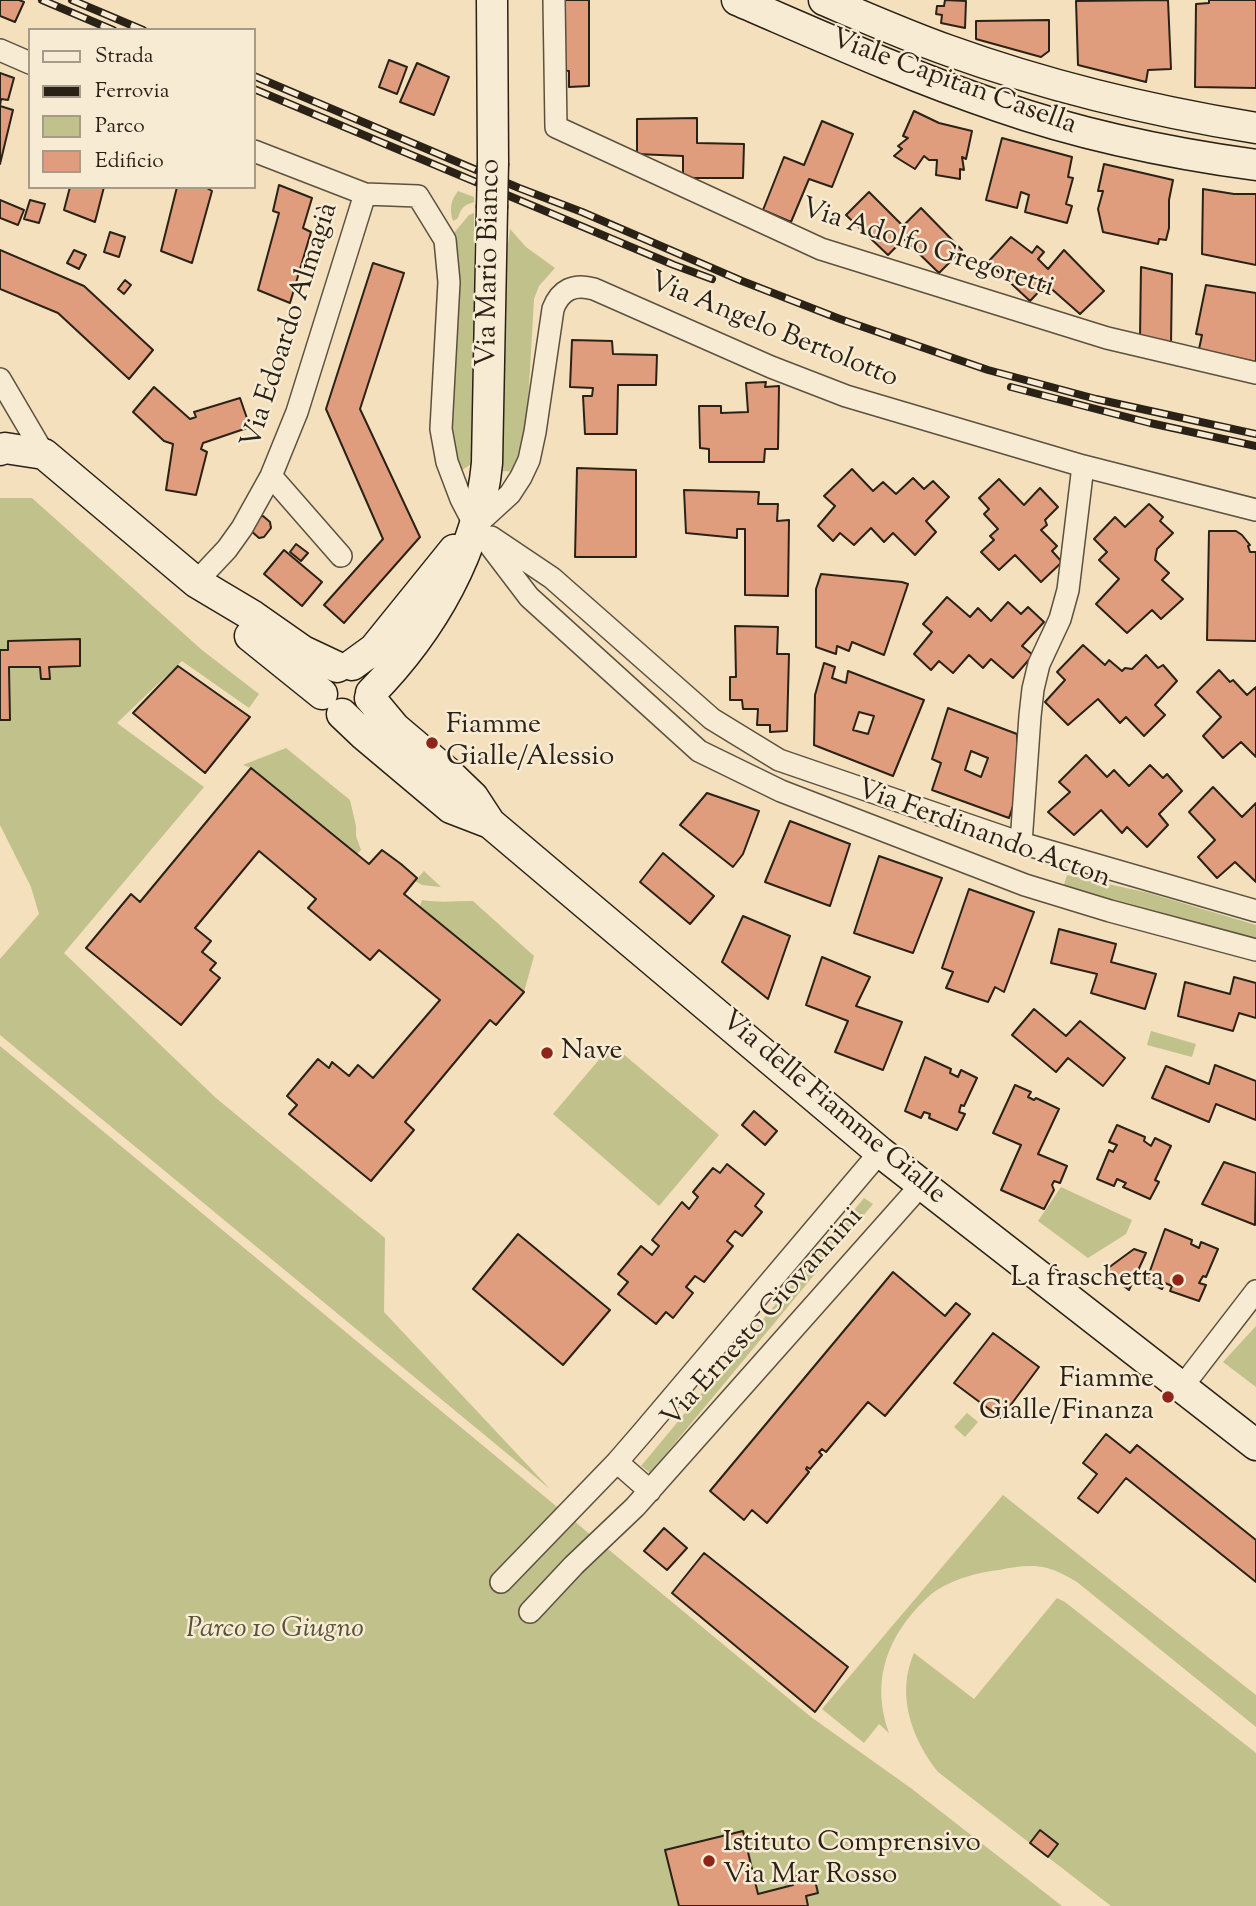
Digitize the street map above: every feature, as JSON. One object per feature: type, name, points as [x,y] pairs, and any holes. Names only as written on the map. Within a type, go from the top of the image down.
[{"type":"street","name":"Via Mario Bianco","points":[[371,696],[403,656],[444,596],[464,556],[484,488],[493,163],[492,0]]},
{"type":"street","name":"Via Adolfo Gregoretti","points":[[554,0],[556,127],[821,248],[1107,338],[1256,373]]},
{"type":"street","name":"Viale Capitan Casella","points":[[737,0],[941,86],[1039,120],[1112,139],[1256,165]]},
{"type":"street","name":"Viale Capitan Casella","points":[[823,0],[938,47],[1024,75],[1164,111],[1256,128]]},
{"type":"street","points":[[816,34],[823,0]]},
{"type":"street","points":[[0,50],[28,62]]},
{"type":"street","points":[[256,152],[365,194]]},
{"type":"street","name":"Via Edoardo Almagià","points":[[200,584],[242,528],[271,476],[297,412],[365,194]]},
{"type":"street","name":"Via Ferdinando Acton","points":[[365,194],[418,197],[445,240],[449,282],[442,439],[454,485],[475,526],[528,597],[699,751],[781,791],[1013,880],[1099,908],[1256,950]]},
{"type":"street","name":"Via Angelo Bertolotto","points":[[475,526],[505,500],[526,468],[532,448],[553,309],[561,295],[570,288],[579,286],[594,289],[771,368],[830,391],[1083,466],[1256,510]]},
{"type":"street","points":[[0,380],[44,454]]},
{"type":"street","points":[[0,450],[5,448],[44,454]]},
{"type":"street","name":"Via delle Fiamme Gialle","points":[[44,454],[200,584],[251,637],[451,808],[490,822]]},
{"type":"street","name":"Via Ferdinando Acton","points":[[1021,843],[1033,689],[1039,664],[1060,620],[1068,590],[1083,466]]},
{"type":"street","name":"Via Edoardo Almagià","points":[[271,476],[341,556]]},
{"type":"street","points":[[345,666],[365,673],[371,684],[371,696],[358,712],[332,704],[324,681],[327,675],[374,649],[475,526]]},
{"type":"street","name":"Via Ferdinando Acton","points":[[475,526],[552,578],[712,719],[779,761],[1021,843],[1256,911]]},
{"type":"street","name":"Via delle Fiamme Gialle","points":[[200,584],[303,651],[345,666]]},
{"type":"street","name":"Via delle Fiamme Gialle","points":[[371,696],[395,727],[473,797],[490,822],[880,1152],[1256,1445]]},
{"type":"street","name":"Via Ernesto Giovannini","points":[[501,1582],[617,1462],[880,1152]]},
{"type":"street","name":"Via Ernesto Giovannini","points":[[530,1612],[559,1579],[650,1491],[921,1185]]},
{"type":"street","points":[[1181,1387],[1256,1291]]},
{"type":"street","points":[[617,1462],[650,1491]]},
{"type":"green space","points":[[458,191],[474,197],[474,202],[463,207],[458,218],[453,221],[451,205]]},
{"type":"green space","points":[[474,213],[475,456],[473,463],[462,470],[456,469],[448,438],[453,234],[469,215]]},
{"type":"green space","points":[[510,229],[526,247],[555,268],[539,286],[534,299],[527,421],[520,472],[502,471],[503,281]]},
{"type":"green space","points":[[0,498],[32,498],[202,650],[259,694],[249,708],[182,661],[117,723],[204,787],[64,953],[216,1098],[385,1238],[384,1312],[550,1489],[0,1035],[0,959],[39,914],[31,887],[0,825]]},
{"type":"green space","points":[[286,748],[350,800],[361,850],[357,854],[251,768],[243,765]]},
{"type":"green space","points":[[424,871],[441,887],[422,885],[415,881]]},
{"type":"green space","points":[[1067,875],[1149,893],[1256,925],[1256,942],[1062,891]]},
{"type":"green space","points":[[422,900],[473,901],[534,956],[524,992],[420,906]]},
{"type":"green space","points":[[1151,1031],[1196,1044],[1192,1057],[1147,1045]]},
{"type":"green space","name":"Parco 10 Giugno","points":[[0,1046],[811,1717],[912,1789],[1062,1906],[0,1906]]},
{"type":"green space","points":[[615,1047],[719,1135],[659,1206],[553,1114],[608,1049]]},
{"type":"green space","points":[[1061,1187],[1132,1220],[1126,1234],[1088,1258],[1038,1221]]},
{"type":"green space","points":[[864,1198],[873,1204],[650,1473],[641,1466]]},
{"type":"green space","points":[[1256,1326],[1256,1387],[1223,1362]]},
{"type":"green space","points":[[967,1413],[978,1422],[965,1437],[954,1427]]},
{"type":"green space","points":[[1003,1495],[1256,1695],[1256,1727],[1077,1582],[1055,1571],[1035,1566],[991,1571],[959,1579],[934,1592],[917,1608],[896,1636],[884,1666],[882,1699],[889,1733],[879,1724],[864,1743],[822,1709]]},
{"type":"green space","points":[[1057,1598],[1256,1753],[1256,1906],[1111,1906],[938,1772],[928,1759],[914,1730],[907,1700],[906,1684],[914,1653],[974,1699]]},
{"type":"building","points":[[0,0],[24,2],[15,22],[0,16]]},
{"type":"building","points":[[559,0],[589,0],[589,86],[569,87],[569,71],[558,70]]},
{"type":"building","points":[[945,0],[966,1],[965,28],[941,23],[942,15],[936,14],[937,6],[944,6]]},
{"type":"building","points":[[1168,0],[1171,69],[1148,70],[1146,82],[1078,65],[1076,1]]},
{"type":"building","points":[[1209,0],[1256,0],[1256,88],[1195,87],[1196,4],[1209,3]]},
{"type":"building","points":[[1049,20],[1049,51],[1041,57],[976,39],[976,21]]},
{"type":"building","points":[[389,60],[407,67],[397,94],[379,87]]},
{"type":"building","points":[[417,63],[449,77],[434,115],[400,102]]},
{"type":"building","points":[[0,73],[14,78],[8,100],[1,99],[0,106]]},
{"type":"building","points":[[0,106],[13,110],[0,164]]},
{"type":"building","points":[[914,111],[939,123],[972,131],[966,159],[962,157],[964,170],[960,169],[960,179],[936,175],[937,160],[929,160],[924,156],[915,169],[894,156],[902,149],[898,146],[908,138],[903,136]]},
{"type":"building","points":[[697,118],[697,143],[744,144],[743,178],[683,178],[683,156],[637,154],[637,119]]},
{"type":"building","points":[[822,121],[853,134],[832,187],[809,179],[791,222],[763,210],[784,157],[804,165]]},
{"type":"building","points":[[1002,138],[1072,157],[1068,177],[1073,178],[1066,204],[1072,206],[1067,223],[1025,212],[1029,195],[1021,192],[1017,208],[986,200]]},
{"type":"building","points":[[1104,164],[1173,180],[1166,240],[1159,239],[1158,244],[1103,232],[1098,209],[1103,191],[1098,191]]},
{"type":"building","points":[[279,185],[312,198],[303,228],[311,232],[290,303],[258,290],[279,213],[273,211]]},
{"type":"building","points":[[69,189],[103,189],[95,222],[64,210]]},
{"type":"building","points":[[176,189],[212,191],[192,263],[161,251]]},
{"type":"building","points":[[1203,189],[1256,194],[1256,265],[1202,254]]},
{"type":"building","points":[[869,192],[903,226],[921,208],[962,250],[939,273],[904,239],[888,255],[846,215]]},
{"type":"building","points":[[0,200],[24,210],[18,225],[0,218]]},
{"type":"building","points":[[30,200],[45,204],[39,223],[24,219]]},
{"type":"building","points":[[110,232],[125,237],[119,257],[104,252]]},
{"type":"building","points":[[1011,237],[1032,253],[1037,246],[1044,252],[1038,259],[1048,269],[1064,250],[1104,291],[1080,314],[1046,284],[1030,301],[988,262]]},
{"type":"building","points":[[0,250],[84,286],[153,350],[129,379],[58,313],[0,289]]},
{"type":"building","points":[[74,250],[86,255],[79,269],[67,263]]},
{"type":"building","points":[[373,263],[404,273],[360,409],[420,537],[344,623],[324,605],[383,539],[326,409]]},
{"type":"building","points":[[1141,267],[1172,274],[1171,344],[1140,338]]},
{"type":"building","points":[[125,280],[131,285],[124,294],[118,289]]},
{"type":"building","points":[[1206,285],[1256,293],[1256,362],[1199,349],[1202,335],[1196,334]]},
{"type":"building","points":[[572,340],[612,341],[613,354],[657,355],[656,385],[618,385],[617,434],[585,434],[583,396],[592,396],[593,388],[570,387]]},
{"type":"building","points":[[766,382],[765,387],[779,386],[778,449],[765,449],[764,462],[709,462],[709,449],[700,448],[699,406],[721,406],[721,413],[748,412],[746,383]]},
{"type":"building","points":[[154,387],[190,419],[196,417],[194,412],[240,398],[250,427],[203,443],[201,449],[207,452],[196,495],[166,490],[173,444],[164,441],[133,412]]},
{"type":"building","points":[[577,468],[636,470],[636,557],[575,557]]},
{"type":"building","points":[[852,469],[873,491],[883,482],[896,494],[913,478],[924,489],[933,481],[949,497],[926,521],[936,532],[915,555],[893,533],[884,542],[871,528],[854,545],[840,533],[833,541],[818,526],[835,506],[824,496]]},
{"type":"building","points":[[999,479],[1024,505],[1040,488],[1058,507],[1045,520],[1047,525],[1041,530],[1057,546],[1052,551],[1062,562],[1041,582],[1015,555],[999,570],[981,552],[994,540],[990,536],[998,529],[984,514],[989,509],[979,498]]},
{"type":"building","points":[[684,490],[759,492],[758,504],[778,504],[777,521],[789,520],[788,596],[745,595],[745,529],[737,529],[737,538],[686,533]]},
{"type":"building","points":[[1149,504],[1163,517],[1160,521],[1173,533],[1157,549],[1155,560],[1169,573],[1162,580],[1183,599],[1161,619],[1152,610],[1127,633],[1096,604],[1119,579],[1099,560],[1107,552],[1094,539],[1115,517],[1125,527]]},
{"type":"building","points":[[263,516],[270,522],[271,528],[264,537],[259,538],[250,530],[256,517]]},
{"type":"building","points":[[1209,531],[1236,531],[1250,545],[1250,552],[1256,552],[1256,641],[1207,640]]},
{"type":"building","points":[[296,544],[308,553],[301,561],[290,552]]},
{"type":"building","points":[[284,550],[322,582],[302,606],[264,574]]},
{"type":"building","points":[[821,574],[908,584],[884,655],[852,642],[849,651],[837,646],[836,654],[816,647],[816,589]]},
{"type":"building","points":[[947,597],[970,617],[978,608],[991,621],[1008,602],[1021,614],[1028,607],[1044,622],[1022,646],[1033,655],[1013,678],[991,659],[983,668],[969,655],[953,673],[939,661],[931,670],[914,654],[932,632],[923,624]]},
{"type":"building","points":[[735,626],[778,627],[777,654],[789,654],[787,731],[770,732],[770,725],[757,725],[758,709],[743,709],[742,700],[730,700],[730,677],[736,677]]},
{"type":"building","points":[[80,639],[80,666],[49,667],[50,679],[41,679],[40,667],[9,667],[10,720],[0,720],[0,650],[8,650],[8,641]]},
{"type":"building","points":[[1083,645],[1105,665],[1109,660],[1122,671],[1125,668],[1132,669],[1146,655],[1158,668],[1163,665],[1177,681],[1155,705],[1165,715],[1144,736],[1126,717],[1120,723],[1098,699],[1068,725],[1045,702],[1065,680],[1057,672]]},
{"type":"building","points":[[824,663],[835,667],[832,678],[846,683],[848,671],[924,700],[893,776],[814,745],[815,695]],"holes":[[[859,712],[874,716],[868,734],[853,730]]]},
{"type":"building","points":[[178,666],[250,717],[205,773],[133,713]]},
{"type":"building","points":[[1219,670],[1247,695],[1256,687],[1256,757],[1241,742],[1223,758],[1203,736],[1221,717],[1197,692]]},
{"type":"building","points":[[948,708],[1017,734],[1018,791],[1009,818],[932,790],[941,763],[932,759]],"holes":[[[971,751],[988,758],[981,777],[965,770]]]},
{"type":"building","points":[[1086,755],[1107,777],[1114,770],[1129,786],[1150,765],[1163,778],[1167,774],[1182,791],[1159,814],[1168,825],[1147,847],[1127,827],[1122,833],[1101,810],[1074,835],[1048,812],[1070,792],[1059,782]]},
{"type":"building","points":[[251,768],[369,864],[382,850],[401,864],[417,878],[404,894],[524,992],[496,1025],[490,1020],[405,1122],[414,1130],[371,1181],[289,1114],[297,1105],[287,1096],[318,1059],[329,1068],[332,1062],[349,1076],[358,1065],[373,1078],[440,1000],[379,950],[370,960],[308,908],[316,899],[259,851],[195,928],[211,941],[202,952],[216,963],[210,970],[220,978],[181,1025],[86,948],[131,894],[140,902]]},
{"type":"building","points":[[1213,787],[1242,817],[1256,803],[1256,882],[1235,862],[1217,878],[1198,857],[1215,840],[1189,812]]},
{"type":"building","points":[[707,793],[759,811],[743,854],[733,867],[680,825]]},
{"type":"building","points":[[790,821],[850,844],[830,906],[765,882]]},
{"type":"building","points":[[663,853],[714,896],[690,924],[640,882]]},
{"type":"building","points":[[879,856],[942,878],[913,953],[854,933]]},
{"type":"building","points":[[969,889],[1034,912],[1004,992],[995,987],[988,1002],[946,988],[953,972],[942,968]]},
{"type":"building","points":[[743,916],[790,936],[768,999],[722,962]]},
{"type":"building","points":[[1059,929],[1116,944],[1111,962],[1156,974],[1145,1009],[1091,993],[1097,974],[1051,963]]},
{"type":"building","points":[[822,957],[870,977],[856,1006],[902,1022],[883,1070],[835,1052],[848,1021],[806,1005]]},
{"type":"building","points":[[1234,977],[1256,983],[1256,1018],[1239,1013],[1233,1031],[1178,1016],[1185,982],[1230,994]]},
{"type":"building","points":[[1034,1009],[1066,1036],[1080,1021],[1125,1058],[1103,1086],[1068,1058],[1056,1072],[1012,1035]]},
{"type":"building","points":[[925,1057],[951,1069],[950,1073],[958,1077],[961,1070],[977,1078],[964,1106],[961,1105],[959,1112],[965,1114],[957,1130],[929,1118],[930,1114],[924,1112],[921,1118],[905,1111]]},
{"type":"building","points":[[1215,1065],[1256,1081],[1256,1120],[1216,1104],[1209,1122],[1152,1098],[1166,1066],[1209,1084]]},
{"type":"building","points":[[1015,1085],[1031,1092],[1028,1097],[1059,1109],[1038,1154],[1067,1166],[1060,1183],[1054,1181],[1054,1190],[1044,1209],[1001,1190],[1021,1145],[993,1133]]},
{"type":"building","points":[[754,1111],[777,1131],[765,1145],[742,1125]]},
{"type":"building","points":[[1117,1125],[1145,1137],[1144,1141],[1151,1146],[1155,1138],[1171,1146],[1155,1180],[1159,1182],[1150,1199],[1123,1187],[1126,1183],[1117,1179],[1114,1186],[1097,1179],[1109,1150],[1113,1152],[1117,1145],[1109,1142]]},
{"type":"building","points":[[1224,1162],[1256,1173],[1255,1225],[1202,1204]]},
{"type":"building","points":[[727,1164],[764,1194],[755,1206],[762,1212],[742,1236],[735,1231],[727,1241],[733,1246],[704,1282],[695,1276],[686,1287],[693,1293],[673,1318],[666,1312],[656,1324],[618,1294],[628,1282],[618,1274],[641,1246],[652,1255],[659,1246],[652,1240],[682,1202],[689,1209],[698,1197],[693,1192],[713,1168],[720,1173]]},
{"type":"building","points":[[1165,1229],[1192,1240],[1191,1244],[1199,1248],[1201,1242],[1218,1249],[1206,1277],[1203,1276],[1199,1283],[1206,1285],[1199,1301],[1170,1291],[1172,1286],[1165,1283],[1162,1289],[1146,1282]]},
{"type":"building","points":[[518,1234],[610,1310],[563,1365],[473,1289]]},
{"type":"building","points":[[1134,1249],[1146,1253],[1129,1290],[1104,1271]]},
{"type":"building","points":[[893,1272],[945,1316],[956,1303],[970,1314],[885,1416],[868,1402],[826,1452],[822,1449],[819,1452],[822,1455],[810,1469],[807,1467],[809,1472],[767,1523],[752,1510],[744,1520],[710,1491]]},
{"type":"building","points":[[993,1333],[1039,1367],[1001,1418],[954,1383]]},
{"type":"building","points":[[1106,1434],[1130,1453],[1137,1445],[1256,1540],[1256,1582],[1126,1478],[1098,1513],[1078,1498],[1097,1474],[1083,1463]]},
{"type":"building","points":[[664,1528],[687,1548],[667,1570],[644,1551]]},
{"type":"building","points":[[704,1553],[848,1667],[815,1712],[672,1593]]},
{"type":"building","points":[[1040,1830],[1058,1844],[1048,1857],[1030,1843]]},
{"type":"building","name":"Istituto Comprensivo Via Mar Rosso","points":[[743,1831],[758,1894],[793,1885],[791,1877],[813,1872],[818,1893],[806,1896],[808,1906],[679,1906],[665,1850]]},
{"type":"railway","points":[[42,0],[108,28]]},
{"type":"railway","points":[[72,0],[138,28]]},
{"type":"railway","points":[[256,77],[742,281],[840,319],[988,370],[1096,399],[1256,434]]},
{"type":"railway","points":[[256,90],[712,279]]},
{"type":"railway","points":[[1011,387],[1150,423],[1256,446]]},
{"type":"place","name":"Fiamme Gialle/Alessio","points":[[432,743]]},
{"type":"place","name":"Nave","points":[[547,1053]]},
{"type":"place","name":"La fraschetta","points":[[1178,1280]]},
{"type":"place","name":"Fiamme Gialle/Finanza","points":[[1168,1397]]},
{"type":"place","name":"Istituto Comprensivo Via Mar Rosso","points":[[709,1861]]}]
